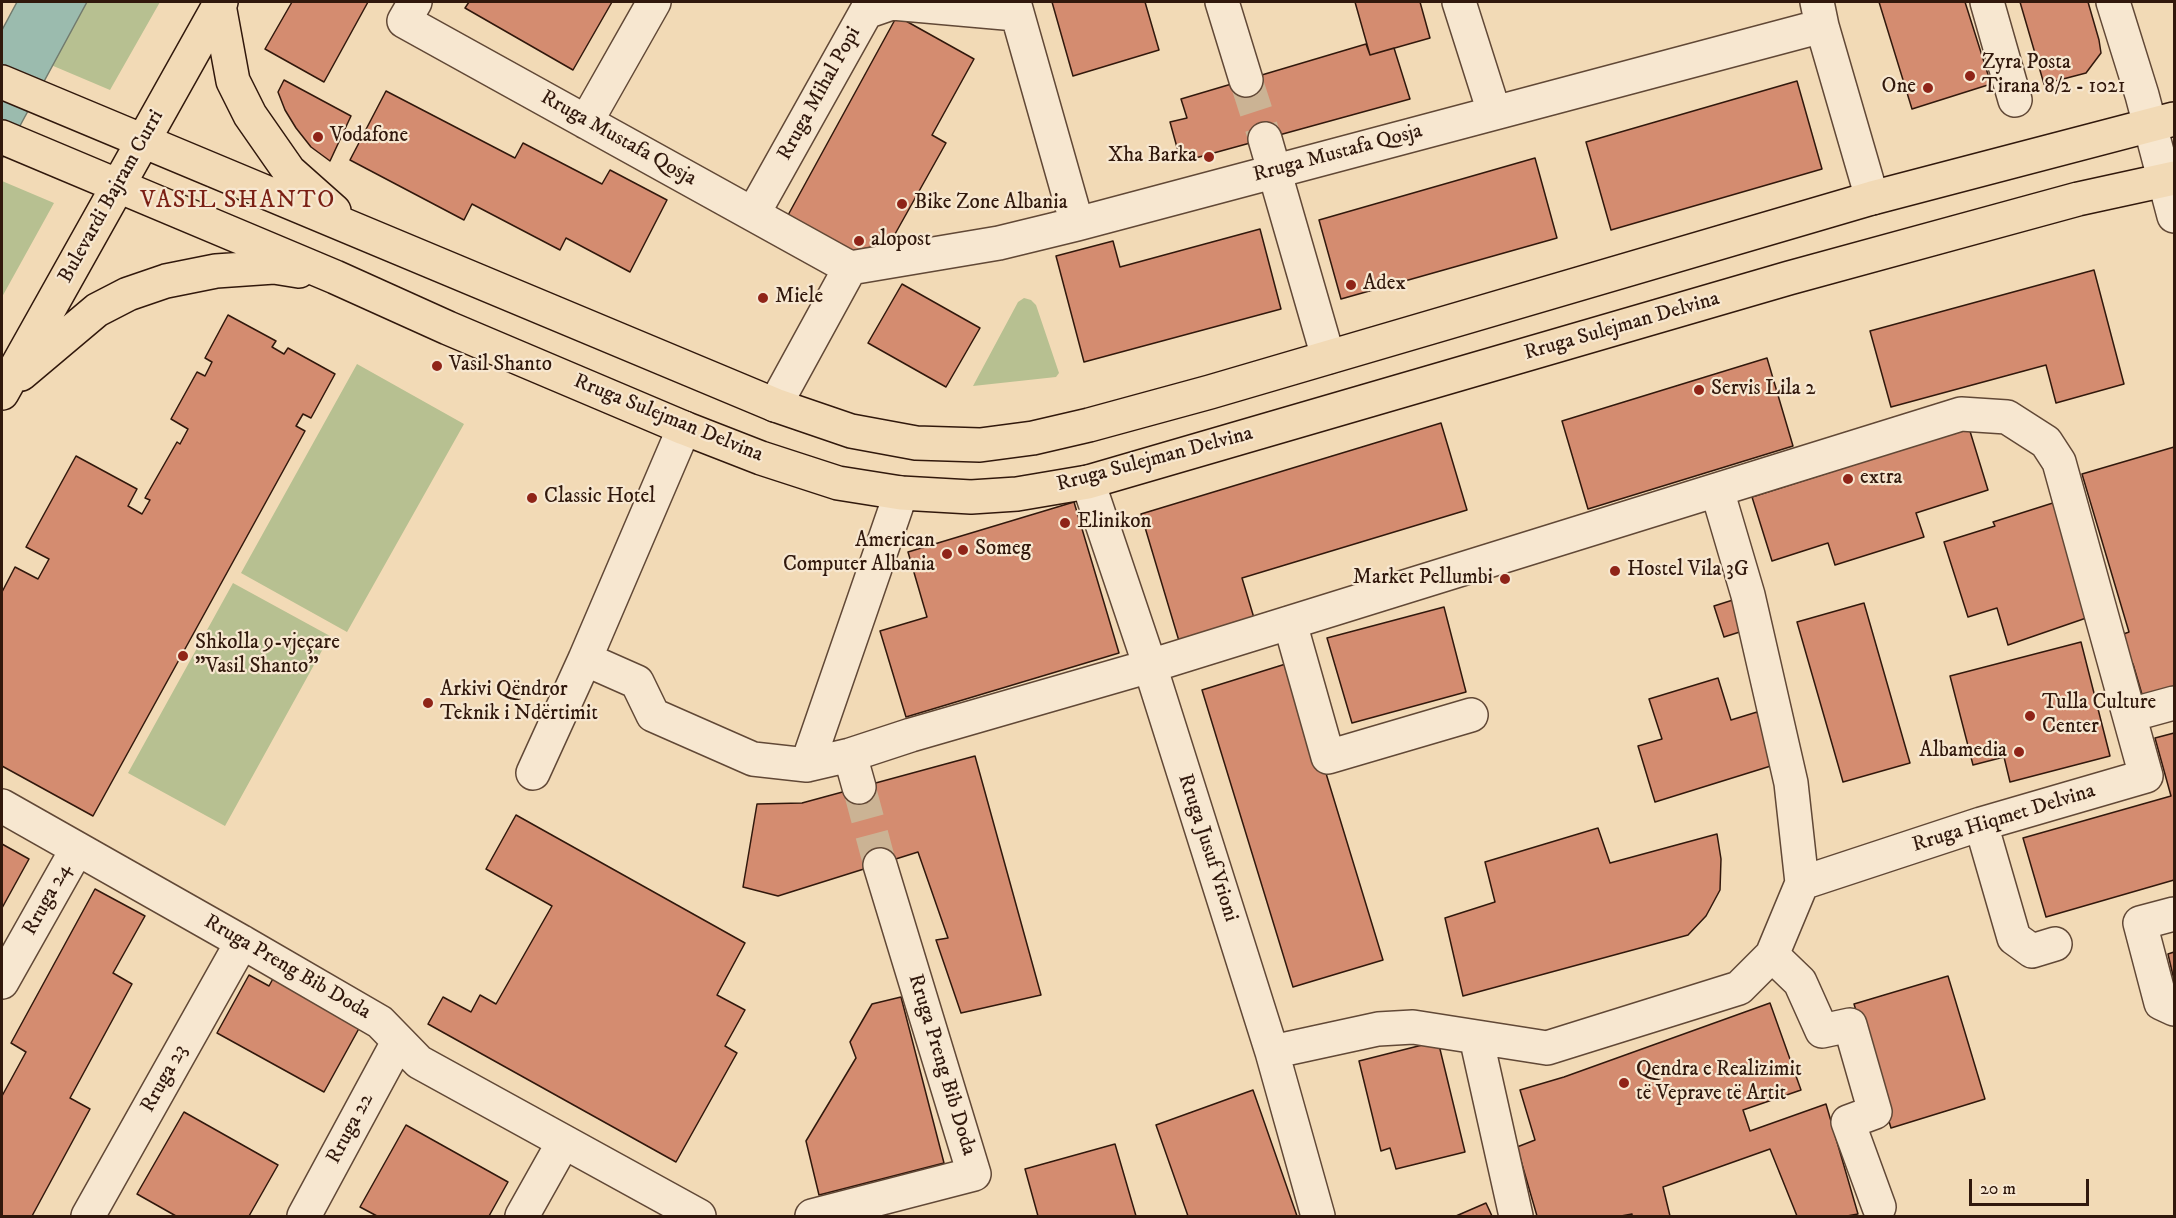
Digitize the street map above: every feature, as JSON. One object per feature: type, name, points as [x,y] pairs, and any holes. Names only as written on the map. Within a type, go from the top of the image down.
[{"type":"main road","points":[[220,3],[233,81],[250,115],[289,171],[354,229]]},
{"type":"main road","name":"Bulevardi Bajram Curri","points":[[3,391],[220,3]]},
{"type":"main road","points":[[2,82],[775,405],[851,431],[916,443],[980,445],[1033,438],[1089,425],[1872,198],[2162,122]]},
{"type":"main road","name":"Rruga Sulejman Delvina","points":[[2,137],[335,277],[448,328],[684,428],[761,458],[838,483],[901,493],[971,497],[1017,494],[1088,482],[1789,278],[2078,199],[2169,179]]},
{"type":"main road","points":[[3,391],[97,310],[128,294],[166,281],[216,271],[274,267],[335,277]]},
{"type":"street","name":"Rruga Mustafa Qosja","points":[[415,2],[405,21],[850,268],[999,243],[1077,224],[1494,112],[1820,14],[1872,198]]},
{"type":"street","points":[[586,122],[654,2]]},
{"type":"street","points":[[1222,2],[1246,80]]},
{"type":"street","points":[[1459,2],[1494,112]]},
{"type":"street","points":[[1987,2],[2015,100]]},
{"type":"street","points":[[2113,2],[2162,122],[2175,216]]},
{"type":"street","name":"Rruga Mihal Popi","points":[[753,214],[866,12],[892,3],[1015,8],[1077,224]]},
{"type":"street","points":[[1265,139],[1328,357]]},
{"type":"street","points":[[775,405],[850,268]]},
{"type":"street","name":"Rruga Hiqmet Delvina","points":[[1717,490],[1961,414],[2007,417],[2046,442],[2059,462],[2146,776],[1981,824],[1802,883]]},
{"type":"street","points":[[533,773],[585,659],[684,428]]},
{"type":"street","name":"Rruga Jusuf Vrioni","points":[[1088,482],[1150,666],[1272,1052],[1318,1216]]},
{"type":"street","points":[[585,659],[638,682],[653,715],[753,759],[807,765],[850,755],[911,735],[1150,666],[1717,490],[1748,595],[1791,783],[1802,883],[1772,955],[1739,988],[1547,1048],[1440,1029],[1413,1027],[1378,1029],[1272,1052]]},
{"type":"street","points":[[807,765],[901,493]]},
{"type":"street","points":[[1290,622],[1328,757],[1470,715]]},
{"type":"street","points":[[2130,715],[2175,704]]},
{"type":"street","points":[[850,755],[859,787]]},
{"type":"street","name":"Rruga Preng Bib Doda","points":[[2,806],[380,1022],[419,1062],[697,1216]]},
{"type":"street","points":[[1981,824],[2014,938],[2032,951],[2055,944]]},
{"type":"street","name":"Rruga 24","points":[[2,982],[77,849]]},
{"type":"street","name":"Rruga Preng Bib Doda","points":[[812,1216],[975,1174],[880,865]]},
{"type":"street","points":[[2175,914],[2140,923],[2161,1003],[2175,1009]]},
{"type":"street","name":"Rruga 23","points":[[88,1216],[242,942]]},
{"type":"street","points":[[1772,955],[1800,982],[1822,1031],[1850,1025],[1875,1112],[1848,1122],[1879,1207]]},
{"type":"street","points":[[1476,1037],[1516,1216]]},
{"type":"street","name":"Rruga 22","points":[[304,1216],[398,1042]]},
{"type":"street","points":[[522,1216],[563,1143]]},
{"type":"green space","points":[[87,2],[160,2],[110,90],[51,65]]},
{"type":"green space","points":[[2,181],[54,203],[2,297]]},
{"type":"green space","points":[[1024,298],[1036,305],[1059,373],[1056,377],[973,386],[1018,302]]},
{"type":"green space","points":[[357,364],[464,424],[347,632],[241,573]]},
{"type":"green space","points":[[233,583],[330,636],[225,826],[128,773]]},
{"type":"shaded area","points":[[17,2],[87,2],[2,159],[2,30]]},
{"type":"building","points":[[292,2],[368,2],[324,82],[265,49]]},
{"type":"building","points":[[469,2],[612,2],[573,70],[465,8]]},
{"type":"building","points":[[1052,2],[1145,2],[1159,50],[1073,76]]},
{"type":"building","points":[[1355,2],[1420,2],[1430,38],[1370,55]]},
{"type":"building","points":[[1879,2],[1965,2],[1991,84],[1912,109]]},
{"type":"building","points":[[2020,2],[2088,2],[2101,53],[2086,73],[2044,84]]},
{"type":"building","points":[[897,16],[974,59],[932,135],[946,143],[890,243],[849,252],[787,217]]},
{"type":"building","points":[[1366,44],[1370,55],[1394,48],[1410,99],[1181,162],[1170,122],[1187,118],[1181,99]]},
{"type":"building","points":[[284,80],[351,116],[330,161],[311,147],[285,110],[278,92]]},
{"type":"building","points":[[1797,81],[1822,169],[1611,230],[1586,142]]},
{"type":"building","points":[[386,91],[515,158],[523,143],[602,184],[610,170],[667,200],[630,272],[566,238],[560,250],[472,204],[464,220],[350,160]]},
{"type":"building","points":[[1535,158],[1557,238],[1341,299],[1319,220]]},
{"type":"building","points":[[1260,229],[1281,309],[1084,362],[1056,256],[1113,241],[1120,267]]},
{"type":"building","points":[[2094,270],[2124,384],[2056,403],[2046,365],[1891,407],[1870,331]]},
{"type":"building","points":[[902,284],[980,328],[946,387],[868,343]]},
{"type":"building","points":[[228,315],[276,341],[272,347],[284,354],[288,348],[335,374],[311,418],[303,414],[296,426],[305,431],[93,816],[2,766],[2,592],[15,567],[38,579],[49,559],[26,547],[76,456],[137,489],[128,506],[142,514],[150,500],[145,498],[177,442],[180,444],[188,429],[171,419],[197,372],[205,376],[212,362],[205,358]]},
{"type":"building","points":[[1767,358],[1793,446],[1588,509],[1562,421]]},
{"type":"building","points":[[1441,423],[1467,510],[1242,578],[1254,618],[1179,641],[1141,514]]},
{"type":"building","points":[[1969,428],[1988,490],[1916,513],[1924,537],[1835,565],[1828,543],[1772,561],[1752,497]]},
{"type":"building","points":[[2174,447],[2174,692],[2144,701],[2133,664],[2127,666],[2118,636],[2129,632],[2082,474]]},
{"type":"building","points":[[1074,502],[1119,653],[906,717],[880,631],[927,617],[908,552]]},
{"type":"building","points":[[2056,502],[2092,616],[2008,645],[1997,608],[1968,617],[1944,542],[1995,526],[1993,522]]},
{"type":"building","points":[[1736,599],[1746,630],[1724,637],[1714,606]]},
{"type":"building","points":[[1864,603],[1910,763],[1843,782],[1797,622]]},
{"type":"building","points":[[1444,607],[1466,692],[1352,723],[1327,638]]},
{"type":"building","name":"Tulla Culture Center","points":[[2081,642],[2110,756],[2010,782],[2004,757],[1973,765],[1950,676]]},
{"type":"building","points":[[1292,662],[1383,960],[1293,987],[1202,690]]},
{"type":"building","points":[[1718,678],[1731,720],[1757,712],[1774,765],[1655,802],[1638,746],[1662,739],[1649,699]]},
{"type":"building","points":[[2174,733],[2174,880],[2046,917],[2023,838],[2171,796],[2155,738]]},
{"type":"building","points":[[975,756],[1041,995],[961,1013],[936,940],[948,938],[918,852],[778,896],[743,887],[757,804],[802,803]]},
{"type":"building","points":[[516,815],[745,943],[717,995],[745,1010],[725,1046],[737,1053],[676,1162],[428,1024],[443,997],[471,1012],[480,995],[496,1004],[552,906],[486,869]]},
{"type":"building","points":[[1598,828],[1610,863],[1717,834],[1721,859],[1720,890],[1706,916],[1688,935],[1463,996],[1445,918],[1495,902],[1485,862]]},
{"type":"building","points":[[2,844],[29,859],[2,908]]},
{"type":"building","points":[[95,889],[145,916],[113,973],[132,984],[70,1098],[90,1109],[32,1216],[2,1216],[2,1096],[26,1052],[11,1043]]},
{"type":"building","points":[[2174,952],[2174,980],[2168,954]]},
{"type":"building","points":[[249,975],[269,986],[275,975],[362,1023],[324,1092],[217,1033]]},
{"type":"building","points":[[1948,976],[1985,1099],[1891,1128],[1854,1004]]},
{"type":"building","points":[[901,997],[944,1163],[819,1195],[806,1141],[856,1058],[850,1042],[872,1004]]},
{"type":"building","points":[[1770,1003],[1801,1090],[1743,1110],[1750,1131],[1826,1104],[1858,1214],[1797,1216],[1770,1149],[1663,1187],[1670,1216],[1632,1216],[1632,1214],[1537,1216],[1517,1147],[1535,1140],[1520,1090],[1564,1077]]},
{"type":"building","points":[[1438,1041],[1465,1152],[1396,1169],[1390,1148],[1381,1151],[1359,1061]]},
{"type":"building","points":[[1253,1090],[1297,1216],[1188,1216],[1156,1125]]},
{"type":"building","points":[[184,1112],[278,1165],[249,1216],[176,1216],[137,1194]]},
{"type":"building","points":[[406,1125],[508,1182],[489,1216],[377,1216],[360,1207]]},
{"type":"building","points":[[1115,1144],[1136,1216],[1038,1216],[1025,1169]]},
{"type":"building","points":[[1486,1203],[1492,1216],[1456,1216]]},
{"type":"tunnel","points":[[1246,80],[1265,139]]},
{"type":"tunnel","points":[[859,787],[880,865]]},
{"type":"place","name":"Zyra Posta Tirana 8/2 - 1021","points":[[1970,76]]},
{"type":"place","name":"One","points":[[1928,88]]},
{"type":"place","name":"Vodafone","points":[[318,137]]},
{"type":"place","name":"Xha Barka","points":[[1209,157]]},
{"type":"place","name":"Bike Zone Albania","points":[[902,204]]},
{"type":"place","name":"alopost","points":[[859,241]]},
{"type":"place","name":"Adex","points":[[1351,285]]},
{"type":"place","name":"Miele","points":[[763,298]]},
{"type":"place","name":"Vasil Shanto","points":[[437,366]]},
{"type":"place","name":"Servis Lila 2","points":[[1699,390]]},
{"type":"place","name":"extra","points":[[1848,479]]},
{"type":"place","name":"Classic Hotel","points":[[532,498]]},
{"type":"place","name":"Elinikon","points":[[1065,523]]},
{"type":"place","name":"Someg","points":[[963,550]]},
{"type":"place","name":"American Computer Albania","points":[[947,554]]},
{"type":"place","name":"Hostel Vila 3G","points":[[1615,571]]},
{"type":"place","name":"Market Pellumbi","points":[[1505,579]]},
{"type":"place","name":"Shkolla 9-vjeçare \"Vasil Shanto\"","points":[[183,656]]},
{"type":"place","name":"Arkivi Qëndror Teknik i Ndërtimit","points":[[428,703]]},
{"type":"place","name":"Tulla Culture Center","points":[[2030,716]]},
{"type":"place","name":"Albamedia","points":[[2019,752]]},
{"type":"place","name":"Qendra e Realizimit të Veprave të Artit","points":[[1624,1083]]},
{"type":"district","name":"VASIL SHANTO","points":[[238,202]]}]
